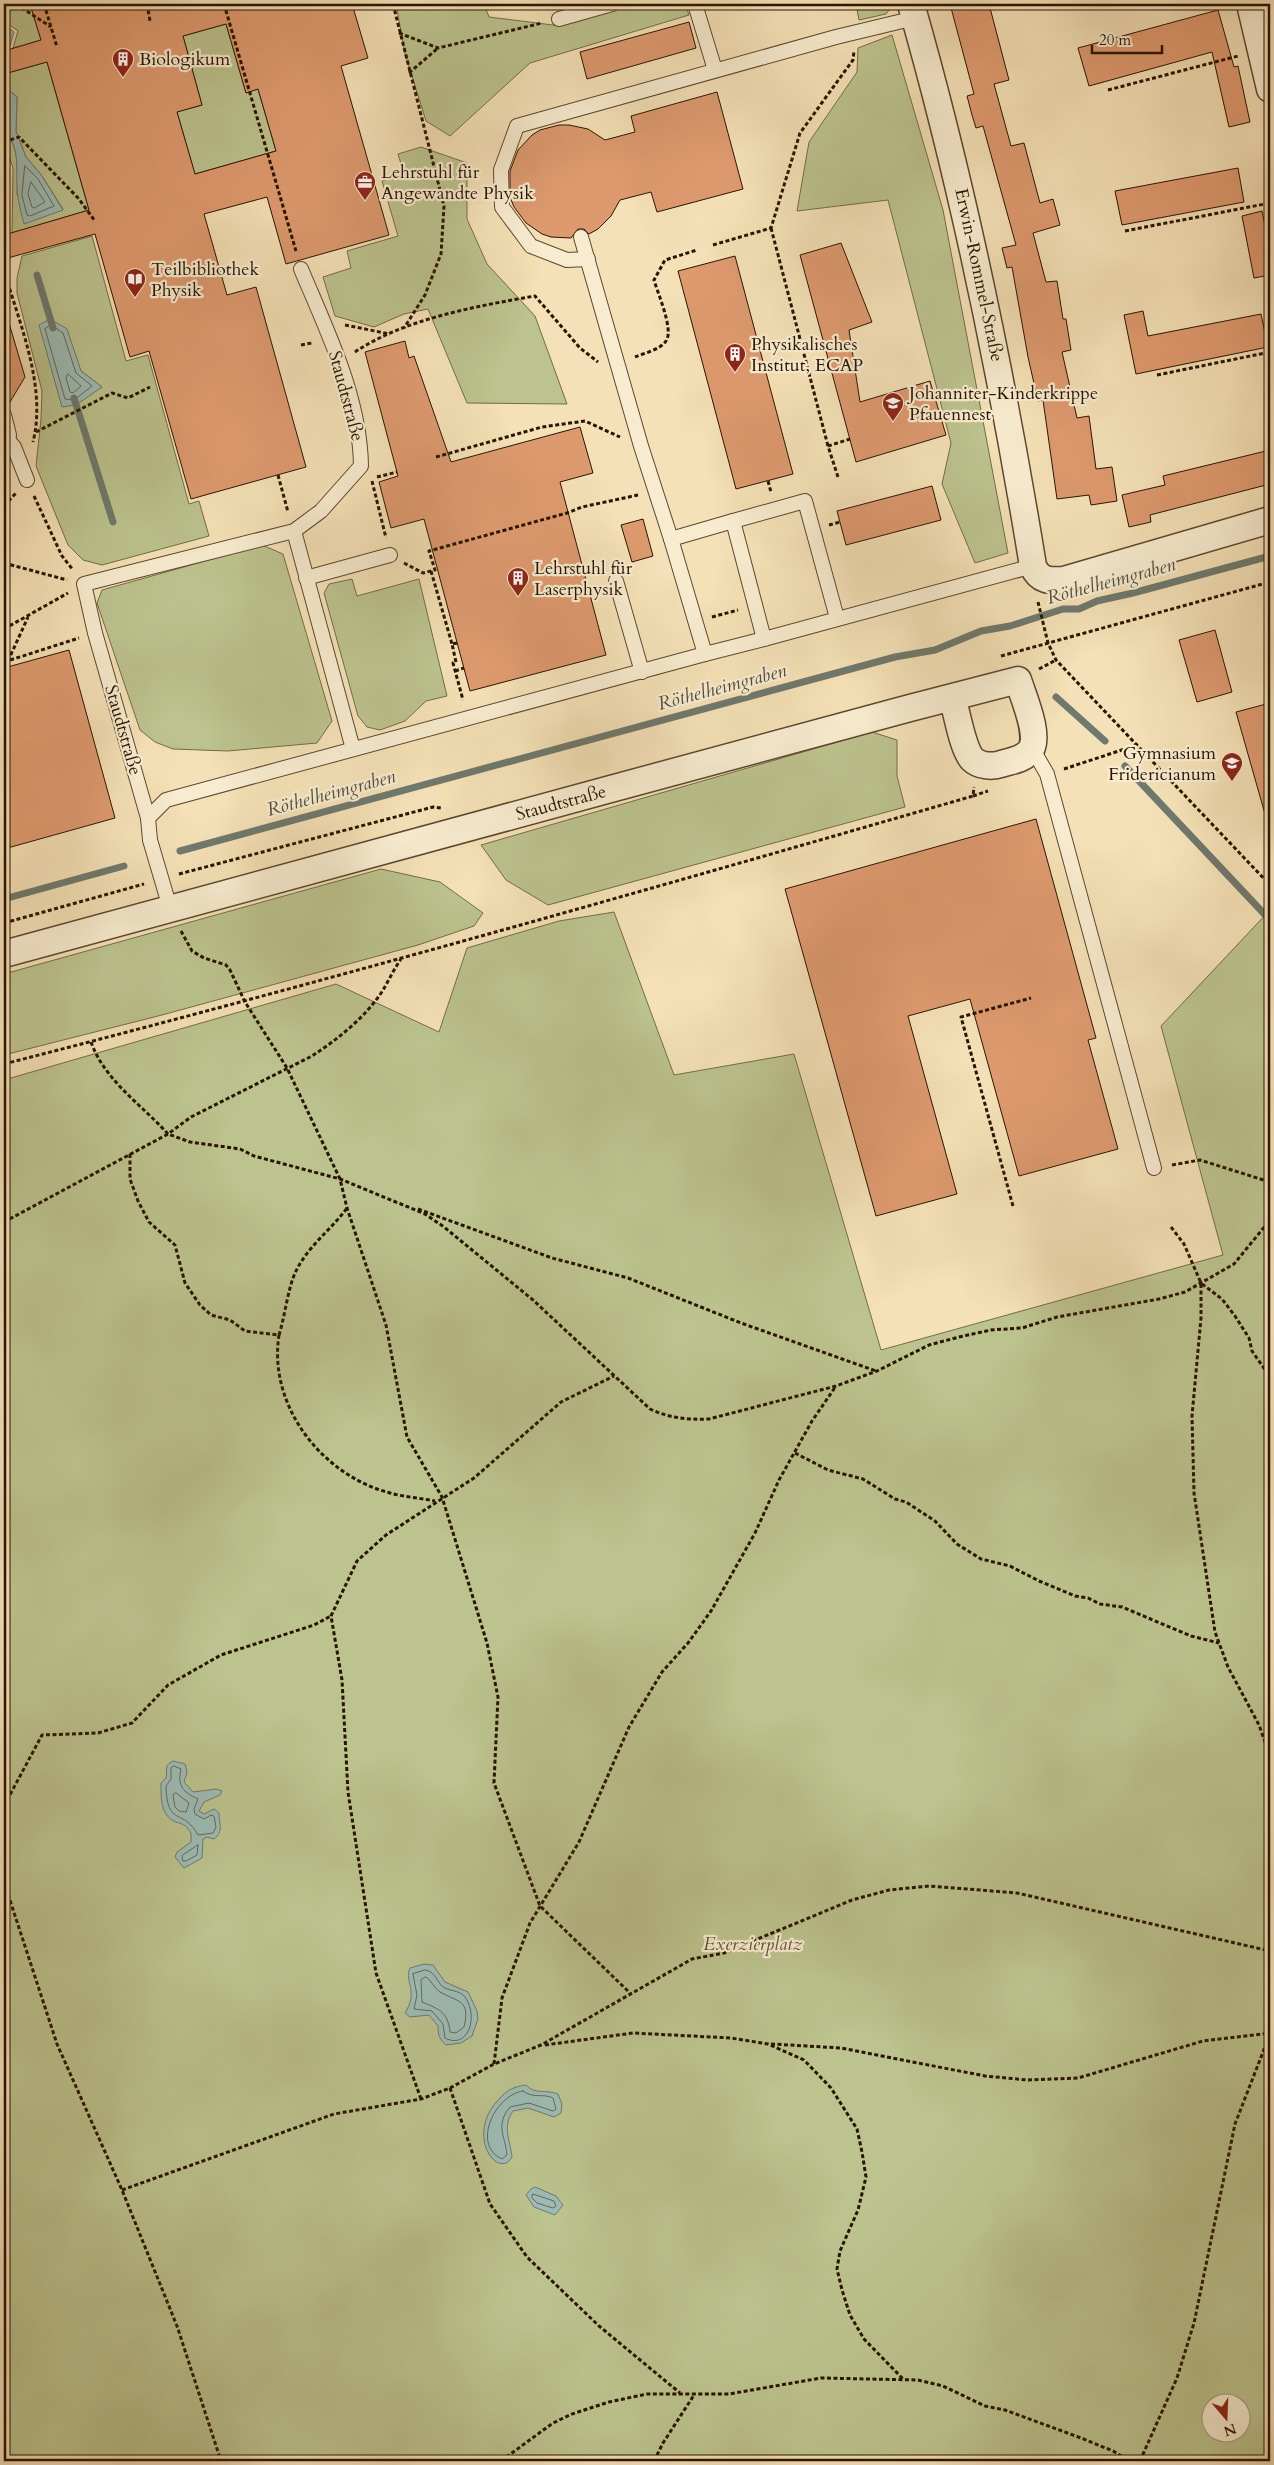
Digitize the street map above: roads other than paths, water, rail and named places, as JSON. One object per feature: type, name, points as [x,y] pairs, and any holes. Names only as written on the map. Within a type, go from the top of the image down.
[{"type":"street","points":[[1250,4],[1270,89]]},
{"type":"street","name":"Erwin-Rommel-Straße","points":[[913,11],[950,147],[973,244],[1010,427],[1038,582]]},
{"type":"street","points":[[1038,582],[1064,580],[1270,520]]},
{"type":"street","name":"Staudtstraße","points":[[4,954],[1018,680],[1035,735],[1032,748]]},
{"type":"street","points":[[952,697],[968,752],[977,763],[986,766],[998,765],[1021,758],[1032,748]]},
{"type":"lane","points":[[559,19],[586,7],[612,4]]},
{"type":"lane","points":[[695,4],[715,70]]},
{"type":"lane","name":"Erwin-Rommel-Straße","points":[[588,259],[567,260],[531,246],[502,207],[501,170],[518,126],[856,32],[913,11]]},
{"type":"lane","points":[[581,236],[641,446],[705,654]]},
{"type":"lane","name":"Staudtstraße","points":[[170,908],[150,840],[148,818],[95,633],[84,584],[294,531],[321,511],[361,466],[361,437],[339,363],[302,269]]},
{"type":"lane","points":[[4,415],[9,434],[6,441],[14,447],[26,477]]},
{"type":"lane","points":[[671,539],[805,501],[837,618]]},
{"type":"lane","points":[[733,521],[764,639]]},
{"type":"lane","points":[[294,531],[353,749]]},
{"type":"lane","points":[[306,578],[390,555]]},
{"type":"lane","points":[[616,581],[642,672]]},
{"type":"lane","points":[[148,818],[166,800],[837,618],[1038,582]]},
{"type":"lane","points":[[1032,748],[1047,774],[1154,1168]]},
{"type":"water","points":[[4,24],[14,32],[10,46],[4,48]]},
{"type":"water","points":[[6,88],[17,97],[16,131],[26,157],[42,176],[63,210],[24,224],[18,197],[16,154],[10,138],[4,130],[4,89]]},
{"type":"water","points":[[50,319],[67,329],[81,371],[102,387],[76,405],[62,407],[39,325]]},
{"type":"water","points":[[173,1761],[185,1764],[187,1772],[184,1782],[193,1792],[216,1789],[222,1791],[220,1795],[204,1802],[199,1811],[204,1814],[214,1809],[219,1813],[219,1833],[214,1839],[207,1837],[203,1839],[202,1858],[184,1868],[175,1857],[177,1852],[191,1842],[191,1834],[189,1829],[167,1815],[162,1805],[161,1783],[166,1778],[167,1766]]},
{"type":"water","points":[[424,1964],[433,1965],[445,1982],[468,1992],[477,2011],[478,2019],[472,2036],[461,2043],[446,2045],[439,2037],[438,2026],[429,2015],[410,2017],[405,2013],[411,1999],[410,1968]]},
{"type":"water","points":[[526,2085],[533,2090],[558,2094],[562,2104],[561,2113],[554,2117],[528,2108],[513,2111],[507,2128],[512,2157],[506,2163],[499,2163],[493,2159],[487,2150],[484,2140],[484,2127],[489,2113],[499,2099],[508,2091]]},
{"type":"water","points":[[535,2187],[556,2196],[563,2205],[555,2215],[534,2207],[526,2195]]},
{"type":"waterway","points":[[37,275],[53,328]]},
{"type":"waterway","points":[[74,398],[113,522]]},
{"type":"waterway","name":"Röthelheimgraben","points":[[180,851],[895,657],[935,650],[981,631],[1010,626],[1063,609],[1079,609],[1097,601],[1270,556]]},
{"type":"waterway","points":[[1056,697],[1105,741]]},
{"type":"waterway","points":[[1125,766],[1270,920]]},
{"type":"waterway","name":"Röthelheimgraben","points":[[4,899],[124,866]]},
{"type":"place","name":"Biologikum","points":[[123,78]]},
{"type":"place","name":"Lehrstuhl für Angewandte Physik","points":[[365,201]]},
{"type":"place","name":"Teilbibliothek Physik","points":[[135,298]]},
{"type":"place","name":"Physikalisches Institut, ECAP","points":[[735,373]]},
{"type":"place","name":"Johanniter-Kinderkrippe Pfauennest","points":[[893,422]]},
{"type":"place","name":"Lehrstuhl für Laserphysik","points":[[518,597]]},
{"type":"place","name":"Gymnasium Fridericianum","points":[[1232,782]]},
{"type":"park label","name":"Exerzierplatz","points":[[753,1944]]}]
